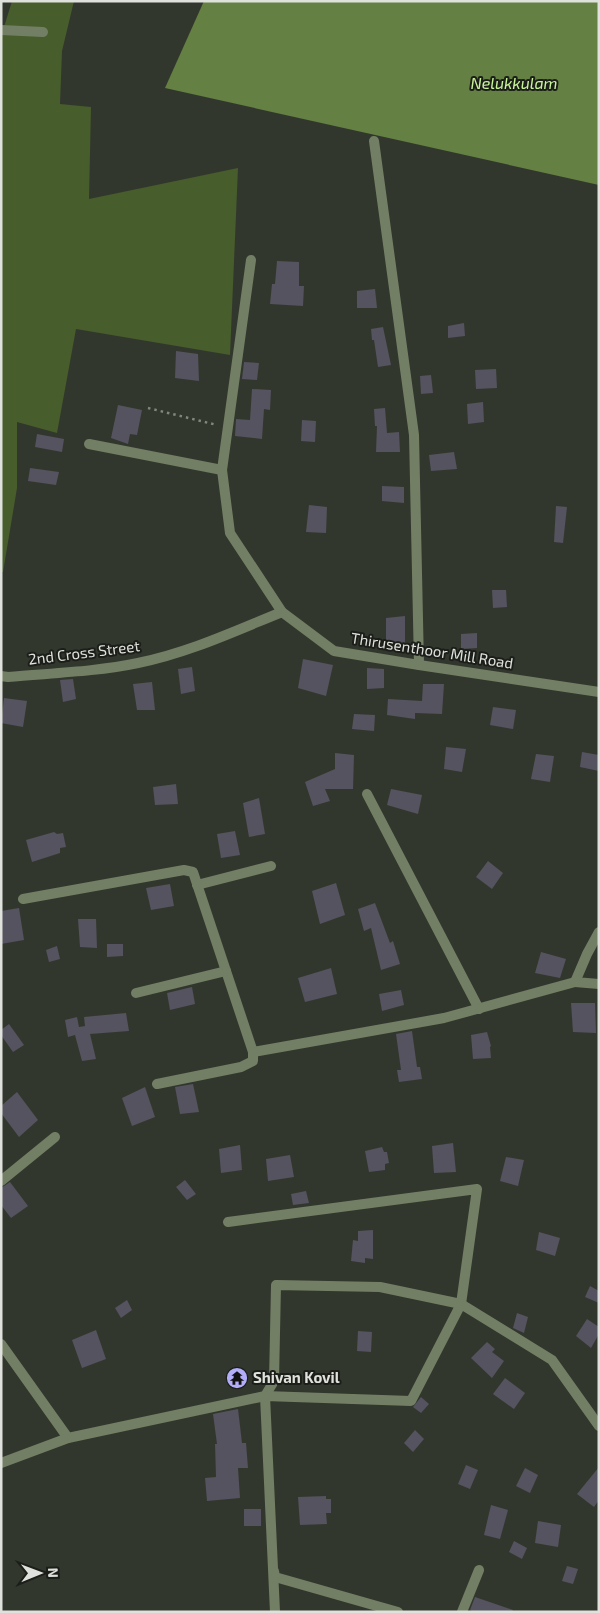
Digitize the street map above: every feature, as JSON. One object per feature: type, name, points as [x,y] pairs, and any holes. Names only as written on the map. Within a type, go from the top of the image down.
[{"type":"street","points":[[1,30],[43,32]]},
{"type":"street","points":[[374,141],[414,435],[419,665]]},
{"type":"street","name":"Thirusenthoor Mill Road","points":[[251,260],[222,470],[230,533],[282,612],[334,650],[419,665],[599,692]]},
{"type":"street","points":[[89,444],[222,470]]},
{"type":"street","name":"2nd Cross Street","points":[[1,676],[8,677],[83,670],[138,663],[192,648],[282,612]]},
{"type":"street","points":[[367,794],[479,1009]]},
{"type":"street","points":[[197,885],[271,866]]},
{"type":"street","points":[[23,899],[184,870],[193,872],[253,1052],[253,1061],[241,1067],[157,1084]]},
{"type":"street","points":[[575,982],[599,932]]},
{"type":"street","points":[[136,993],[226,971]]},
{"type":"street","points":[[253,1052],[444,1018],[575,982],[599,984]]},
{"type":"street","points":[[1,1181],[55,1137]]},
{"type":"street","points":[[1,1463],[68,1438],[265,1396],[411,1401],[461,1304],[477,1189],[228,1222]]},
{"type":"street","points":[[275,1612],[265,1396],[274,1381],[276,1286],[380,1287],[461,1304],[552,1360],[599,1426]]},
{"type":"street","points":[[1,1344],[68,1438]]},
{"type":"street","points":[[274,1569],[275,1577],[398,1612]]},
{"type":"street","points":[[462,1612],[479,1570]]},
{"type":"path","points":[[148,408],[228,428]]},
{"type":"shaded area","points":[[12,1],[74,1],[62,51],[60,104],[91,107],[89,199],[238,168],[230,355],[76,329],[57,433],[17,422],[17,488],[3,572],[1,572],[1,37]]},
{"type":"water","name":"Nelukkulam","points":[[204,1],[599,1],[599,185],[165,88]]},
{"type":"building","points":[[277,261],[299,262],[299,286],[304,286],[303,306],[270,304],[272,284],[275,284]]},
{"type":"building","points":[[375,289],[377,308],[357,308],[357,291]]},
{"type":"building","points":[[464,323],[465,336],[448,338],[448,326]]},
{"type":"building","points":[[383,327],[391,365],[378,367],[371,329]]},
{"type":"building","points":[[176,351],[198,354],[199,381],[175,378]]},
{"type":"building","points":[[244,362],[259,363],[257,380],[242,379]]},
{"type":"building","points":[[496,369],[497,388],[476,389],[475,370]]},
{"type":"building","points":[[431,375],[433,393],[421,394],[420,376]]},
{"type":"building","points":[[252,389],[271,390],[270,410],[264,409],[262,439],[235,436],[236,419],[250,420]]},
{"type":"building","points":[[483,402],[484,422],[468,424],[467,404]]},
{"type":"building","points":[[118,405],[142,410],[137,435],[130,434],[128,444],[111,438]]},
{"type":"building","points":[[385,408],[387,433],[399,432],[400,452],[376,452],[377,426],[375,426],[374,409]]},
{"type":"building","points":[[302,420],[316,421],[315,442],[301,441]]},
{"type":"building","points":[[37,434],[64,439],[62,452],[35,447]]},
{"type":"building","points":[[454,452],[457,469],[431,471],[429,455]]},
{"type":"building","points":[[30,468],[59,472],[56,485],[28,481]]},
{"type":"building","points":[[382,486],[404,487],[404,503],[382,501]]},
{"type":"building","points":[[309,505],[327,507],[326,533],[306,532]]},
{"type":"building","points":[[556,506],[567,507],[563,543],[554,542]]},
{"type":"building","points":[[492,590],[506,590],[507,607],[493,608]]},
{"type":"building","points":[[405,616],[405,644],[386,645],[386,618]]},
{"type":"building","points":[[477,633],[477,648],[461,649],[461,634]]},
{"type":"building","points":[[303,659],[333,665],[326,696],[298,688]]},
{"type":"building","points":[[192,667],[195,691],[181,694],[178,669]]},
{"type":"building","points":[[367,668],[384,669],[384,688],[367,689]]},
{"type":"building","points":[[73,679],[76,699],[63,702],[60,680]]},
{"type":"building","points":[[152,682],[155,710],[137,710],[133,684]]},
{"type":"building","points":[[423,684],[444,684],[442,714],[415,713],[415,719],[387,715],[388,699],[422,701]]},
{"type":"building","points":[[4,698],[27,701],[23,727],[1,723]]},
{"type":"building","points":[[493,707],[516,710],[513,729],[490,725]]},
{"type":"building","points":[[354,714],[375,715],[374,731],[352,729]]},
{"type":"building","points":[[446,747],[466,749],[462,772],[444,769]]},
{"type":"building","points":[[582,752],[599,755],[599,771],[580,767]]},
{"type":"building","points":[[335,753],[354,755],[353,789],[325,789],[330,801],[313,806],[305,782],[335,769]]},
{"type":"building","points":[[536,754],[554,756],[550,782],[531,779]]},
{"type":"building","points":[[176,784],[178,804],[155,805],[153,787]]},
{"type":"building","points":[[391,789],[422,795],[418,814],[387,805]]},
{"type":"building","points":[[259,798],[265,834],[249,837],[243,803]]},
{"type":"building","points":[[235,831],[240,855],[221,858],[217,834]]},
{"type":"building","points":[[54,832],[57,834],[63,833],[66,847],[60,848],[60,853],[32,862],[26,840]]},
{"type":"building","points":[[488,861],[503,873],[492,889],[476,877]]},
{"type":"building","points":[[336,883],[345,915],[320,924],[312,891]]},
{"type":"building","points":[[170,884],[174,906],[151,910],[146,888]]},
{"type":"building","points":[[375,903],[390,943],[393,941],[400,964],[381,970],[371,928],[364,931],[358,909]]},
{"type":"building","points":[[19,908],[24,940],[1,944],[1,911]]},
{"type":"building","points":[[78,919],[96,919],[97,948],[80,947]]},
{"type":"building","points":[[107,944],[123,944],[123,956],[107,957]]},
{"type":"building","points":[[57,946],[60,959],[49,962],[46,950]]},
{"type":"building","points":[[541,952],[566,959],[560,978],[535,973]]},
{"type":"building","points":[[331,968],[337,994],[305,1002],[298,978]]},
{"type":"building","points":[[192,987],[195,1004],[170,1010],[167,993]]},
{"type":"building","points":[[401,990],[404,1005],[382,1011],[379,994]]},
{"type":"building","points":[[571,1003],[595,1003],[596,1033],[573,1032]]},
{"type":"building","points":[[126,1013],[129,1031],[90,1034],[96,1059],[82,1061],[75,1035],[68,1037],[65,1020],[77,1017],[79,1027],[85,1026],[84,1017]]},
{"type":"building","points":[[9,1024],[24,1045],[13,1052],[1,1035],[1,1030]]},
{"type":"building","points":[[412,1031],[417,1067],[420,1067],[422,1079],[399,1082],[397,1070],[401,1070],[396,1034]]},
{"type":"building","points":[[487,1032],[491,1046],[491,1058],[473,1059],[471,1035]]},
{"type":"building","points":[[193,1084],[199,1112],[180,1114],[175,1087]]},
{"type":"building","points":[[145,1087],[155,1117],[132,1126],[122,1098]]},
{"type":"building","points":[[17,1092],[38,1120],[19,1137],[1,1113],[1,1106]]},
{"type":"building","points":[[453,1143],[456,1172],[434,1173],[432,1146]]},
{"type":"building","points":[[240,1145],[242,1170],[221,1173],[219,1149]]},
{"type":"building","points":[[382,1147],[384,1152],[387,1152],[389,1163],[385,1164],[385,1170],[369,1172],[365,1151]]},
{"type":"building","points":[[290,1155],[294,1177],[268,1181],[266,1159]]},
{"type":"building","points":[[506,1157],[524,1160],[518,1186],[500,1181]]},
{"type":"building","points":[[185,1180],[196,1194],[187,1200],[176,1187]]},
{"type":"building","points":[[10,1182],[28,1206],[11,1218],[1,1205],[1,1188]]},
{"type":"building","points":[[306,1191],[309,1203],[293,1205],[291,1194]]},
{"type":"building","points":[[373,1230],[373,1259],[365,1258],[365,1263],[351,1261],[353,1240],[358,1241],[358,1231]]},
{"type":"building","points":[[539,1232],[560,1238],[555,1256],[536,1250]]},
{"type":"building","points":[[590,1286],[599,1291],[599,1303],[585,1297]]},
{"type":"building","points":[[127,1300],[132,1310],[121,1318],[115,1308]]},
{"type":"building","points":[[517,1313],[528,1317],[524,1333],[513,1328]]},
{"type":"building","points":[[587,1319],[599,1327],[599,1334],[591,1348],[576,1336]]},
{"type":"building","points":[[96,1330],[106,1359],[82,1368],[72,1340]]},
{"type":"building","points":[[358,1331],[372,1332],[371,1352],[357,1351]]},
{"type":"building","points":[[487,1342],[495,1349],[492,1352],[504,1361],[492,1378],[471,1358]]},
{"type":"building","points":[[505,1378],[525,1393],[514,1409],[493,1394]]},
{"type":"building","points":[[421,1397],[429,1404],[421,1413],[413,1407]]},
{"type":"building","points":[[238,1409],[242,1443],[246,1443],[248,1468],[238,1468],[240,1498],[207,1501],[205,1478],[216,1477],[215,1444],[217,1444],[213,1414]]},
{"type":"building","points":[[415,1430],[424,1439],[413,1452],[404,1443]]},
{"type":"building","points":[[466,1465],[478,1470],[470,1489],[458,1484]]},
{"type":"building","points":[[599,1467],[599,1500],[594,1507],[577,1494]]},
{"type":"building","points":[[525,1468],[538,1475],[530,1493],[516,1486]]},
{"type":"building","points":[[326,1496],[326,1499],[331,1499],[331,1513],[326,1513],[327,1524],[300,1525],[298,1497]]},
{"type":"building","points":[[491,1505],[508,1510],[500,1539],[484,1535]]},
{"type":"building","points":[[244,1509],[261,1509],[261,1526],[244,1526]]},
{"type":"building","points":[[538,1521],[561,1525],[558,1547],[535,1543]]},
{"type":"building","points":[[514,1541],[527,1548],[522,1559],[509,1552]]},
{"type":"building","points":[[567,1566],[578,1569],[573,1584],[562,1581]]},
{"type":"building","points":[[475,1597],[513,1610],[512,1612],[474,1612],[470,1610]]},
{"type":"place","name":"Shivan Kovil","points":[[237,1378]]}]
